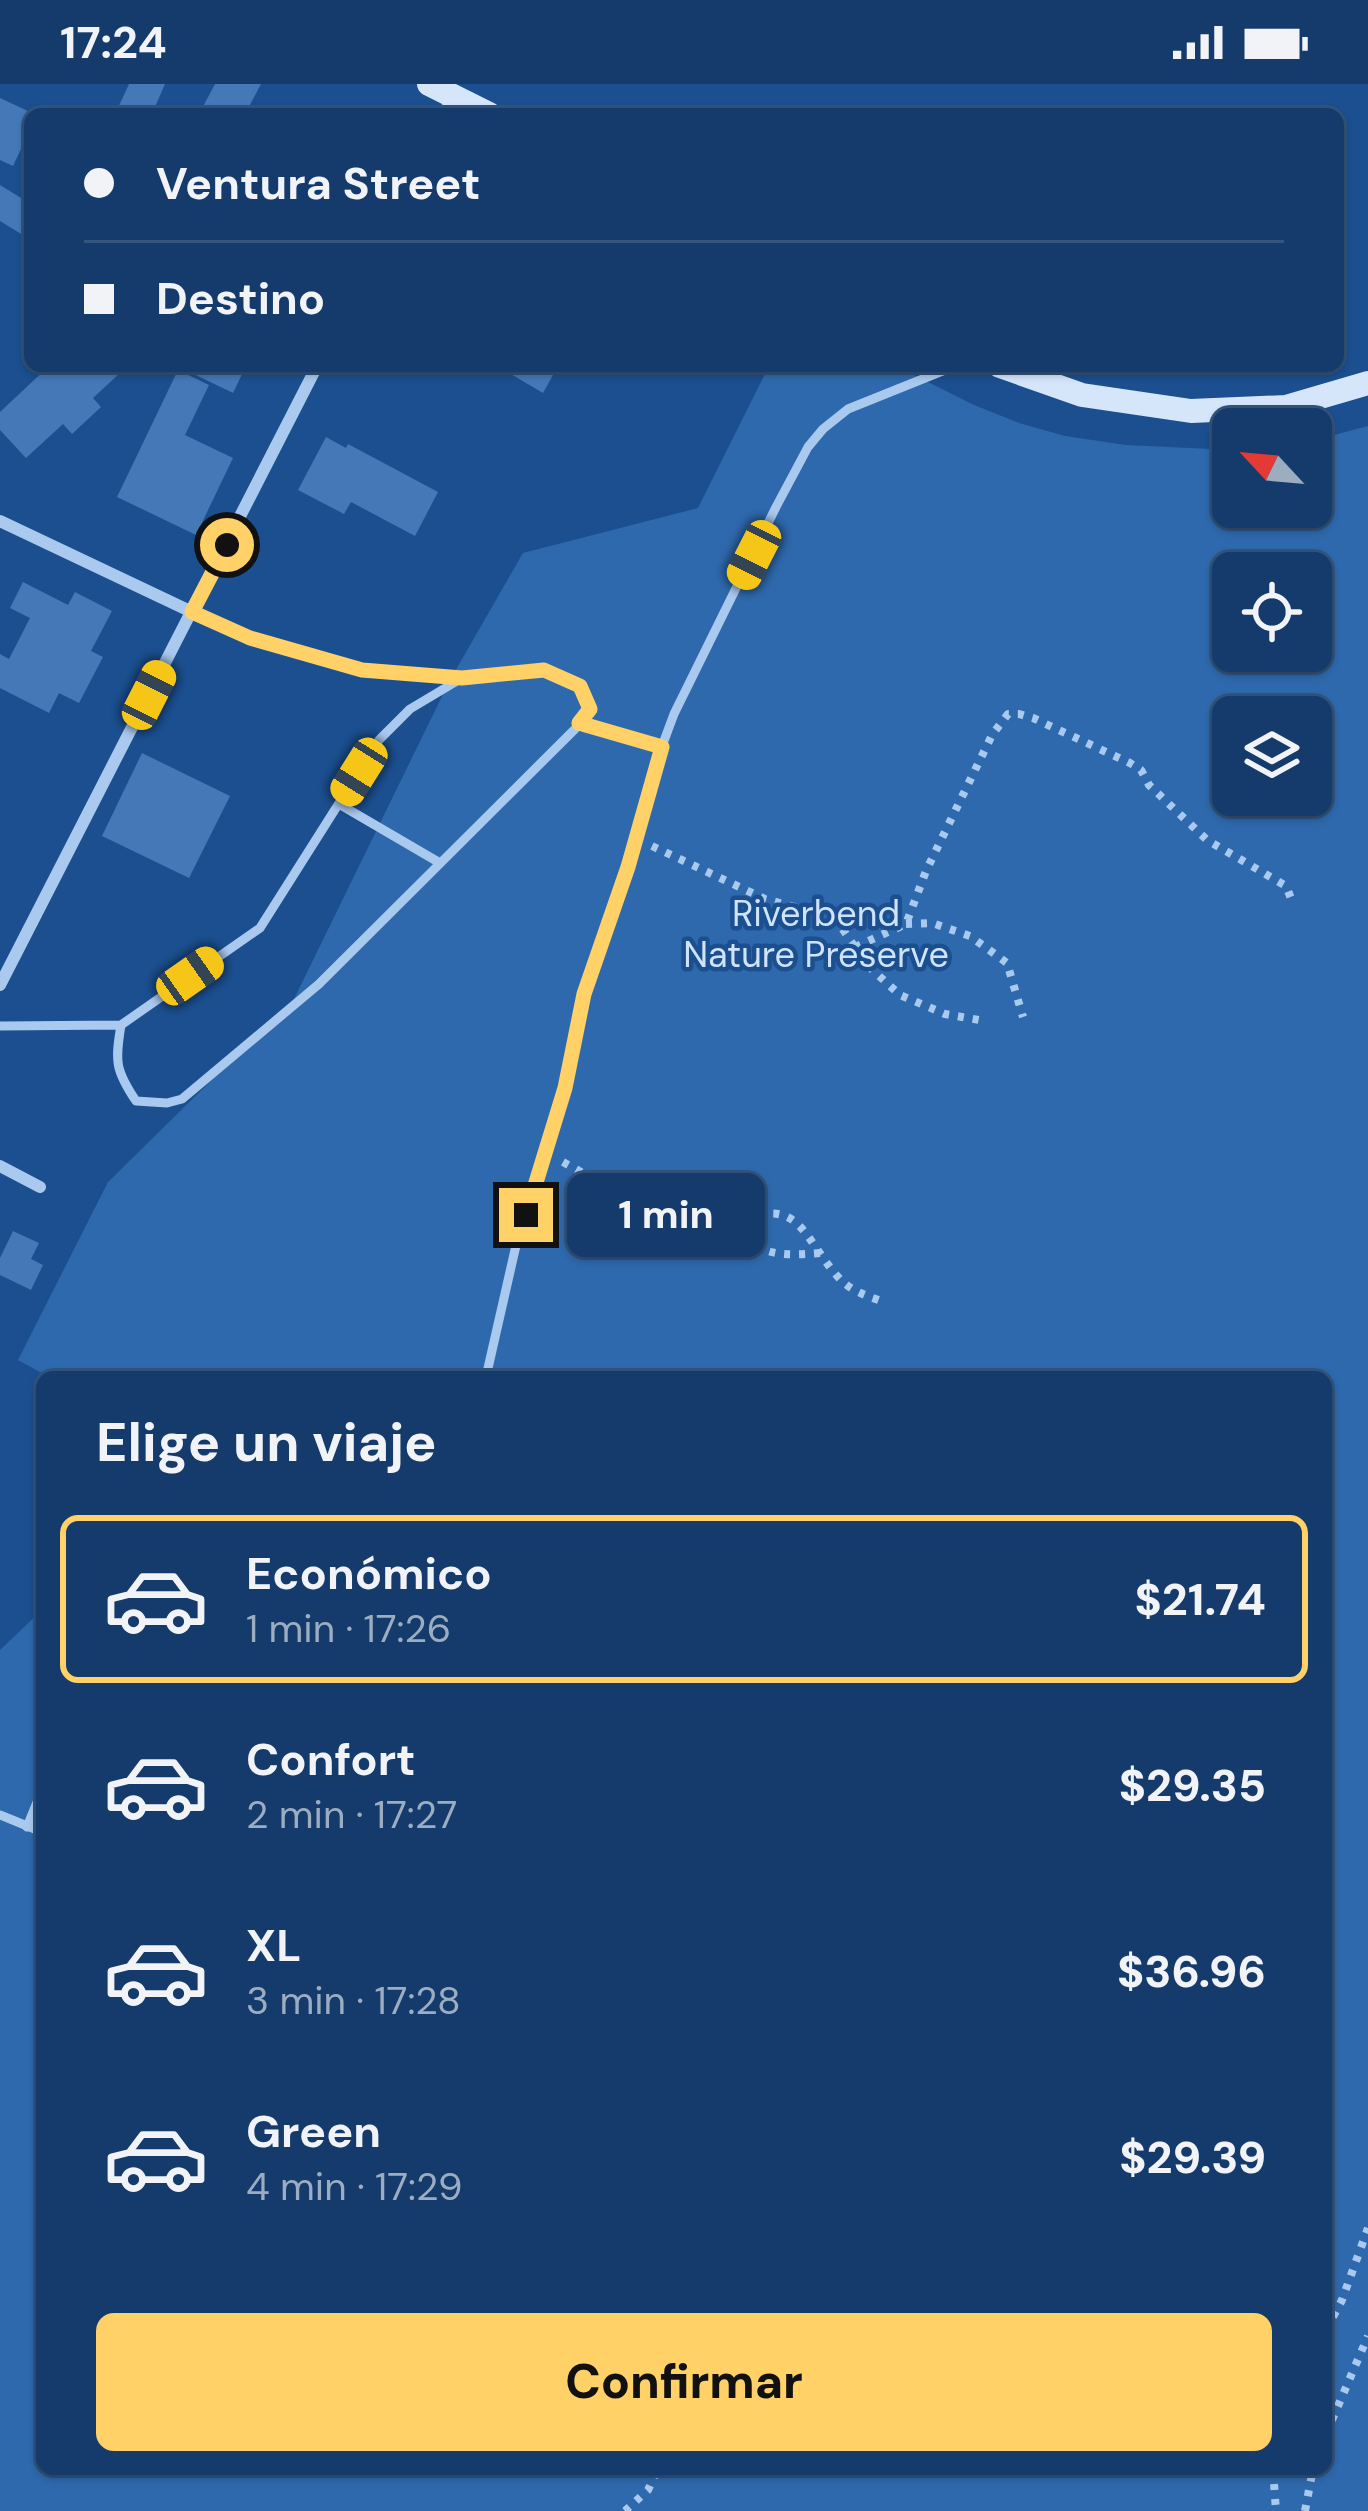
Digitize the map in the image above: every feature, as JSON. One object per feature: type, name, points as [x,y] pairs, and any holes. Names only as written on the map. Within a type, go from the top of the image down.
[{"type":"street","points":[[429,84],[449,105]]},
{"type":"street","points":[[0,985],[314,372]]},
{"type":"street","points":[[1017,372],[1082,395],[1191,411],[1286,407],[1368,383]]},
{"type":"street","points":[[0,521],[192,612]]},
{"type":"street","points":[[0,1166],[40,1187]]},
{"type":"lane","points":[[486,1371],[517,1241],[565,1088],[584,994],[662,747],[715,628],[808,447],[848,409],[940,372]]},
{"type":"lane","points":[[121,1025],[115,1058],[136,1101],[182,1099],[319,984],[590,709],[580,686],[544,670],[462,678],[362,670],[250,638],[192,612]]},
{"type":"lane","points":[[0,1026],[121,1025],[260,928],[380,740],[410,709],[462,678]]},
{"type":"lane","points":[[579,723],[662,747]]},
{"type":"lane","points":[[339,804],[440,863]]},
{"type":"lane","points":[[27,1828],[36,1805]]},
{"type":"lane","points":[[0,1815],[36,1830]]},
{"type":"path","points":[[906,924],[926,871],[992,735],[1008,715],[1019,714],[1141,770],[1149,785],[1207,840],[1286,886],[1292,901]]},
{"type":"path","points":[[634,840],[764,899],[831,917],[881,981],[900,995],[945,1014],[979,1020]]},
{"type":"path","points":[[855,947],[906,924],[932,923],[970,937],[1007,963],[1023,1017]]},
{"type":"path","points":[[547,1151],[580,1173],[647,1191],[734,1226],[765,1252],[820,1253]]},
{"type":"path","points":[[734,1226],[749,1216],[779,1213],[796,1223],[841,1280],[856,1292],[881,1301]]},
{"type":"path","points":[[1332,2319],[1368,2228]]},
{"type":"path","points":[[1332,2420],[1368,2336]]},
{"type":"path","points":[[626,2511],[648,2490],[655,2475]]},
{"type":"path","points":[[1273,2475],[1276,2511]]},
{"type":"path","points":[[1306,2511],[1312,2475]]},
{"type":"green space","name":"Riverbend Nature Preserve","points":[[766,372],[908,372],[974,405],[1065,436],[1212,449],[1212,528],[1332,528],[1332,435],[1368,426],[1368,2511],[0,2511],[0,1650],[36,1616],[36,2475],[1332,2475],[1332,1371],[38,1371],[18,1360],[108,1182],[294,999],[450,680],[523,553],[698,508]]},
{"type":"building","points":[[129,84],[165,84],[155,108],[118,108]]},
{"type":"building","points":[[215,84],[261,84],[248,108],[202,108]]},
{"type":"building","points":[[0,98],[24,109],[24,143],[13,166],[0,160]]},
{"type":"building","points":[[0,185],[24,200],[24,236],[0,221]]},
{"type":"building","points":[[43,372],[120,373],[93,398],[101,407],[72,434],[63,424],[26,458],[0,430],[0,412]]},
{"type":"building","points":[[177,372],[209,385],[185,435],[233,458],[196,535],[117,497]]},
{"type":"building","points":[[189,372],[243,372],[233,393]]},
{"type":"building","points":[[510,372],[555,372],[543,393]]},
{"type":"building","points":[[326,437],[438,492],[415,536],[351,502],[344,514],[298,490]]},
{"type":"building","points":[[23,582],[68,605],[75,592],[112,611],[91,651],[103,657],[79,703],[59,693],[49,713],[0,688],[0,654],[9,659],[30,618],[10,608]]},
{"type":"building","points":[[142,753],[230,796],[189,878],[102,836]]},
{"type":"building","points":[[13,1231],[39,1243],[31,1259],[43,1265],[31,1290],[0,1275],[0,1258]]},
{"type":"route","points":[[227,545],[192,612],[250,638],[362,670],[462,678],[544,670],[580,686],[590,709],[579,723],[662,747],[628,867],[584,994],[556,1123],[526,1215]]}]
